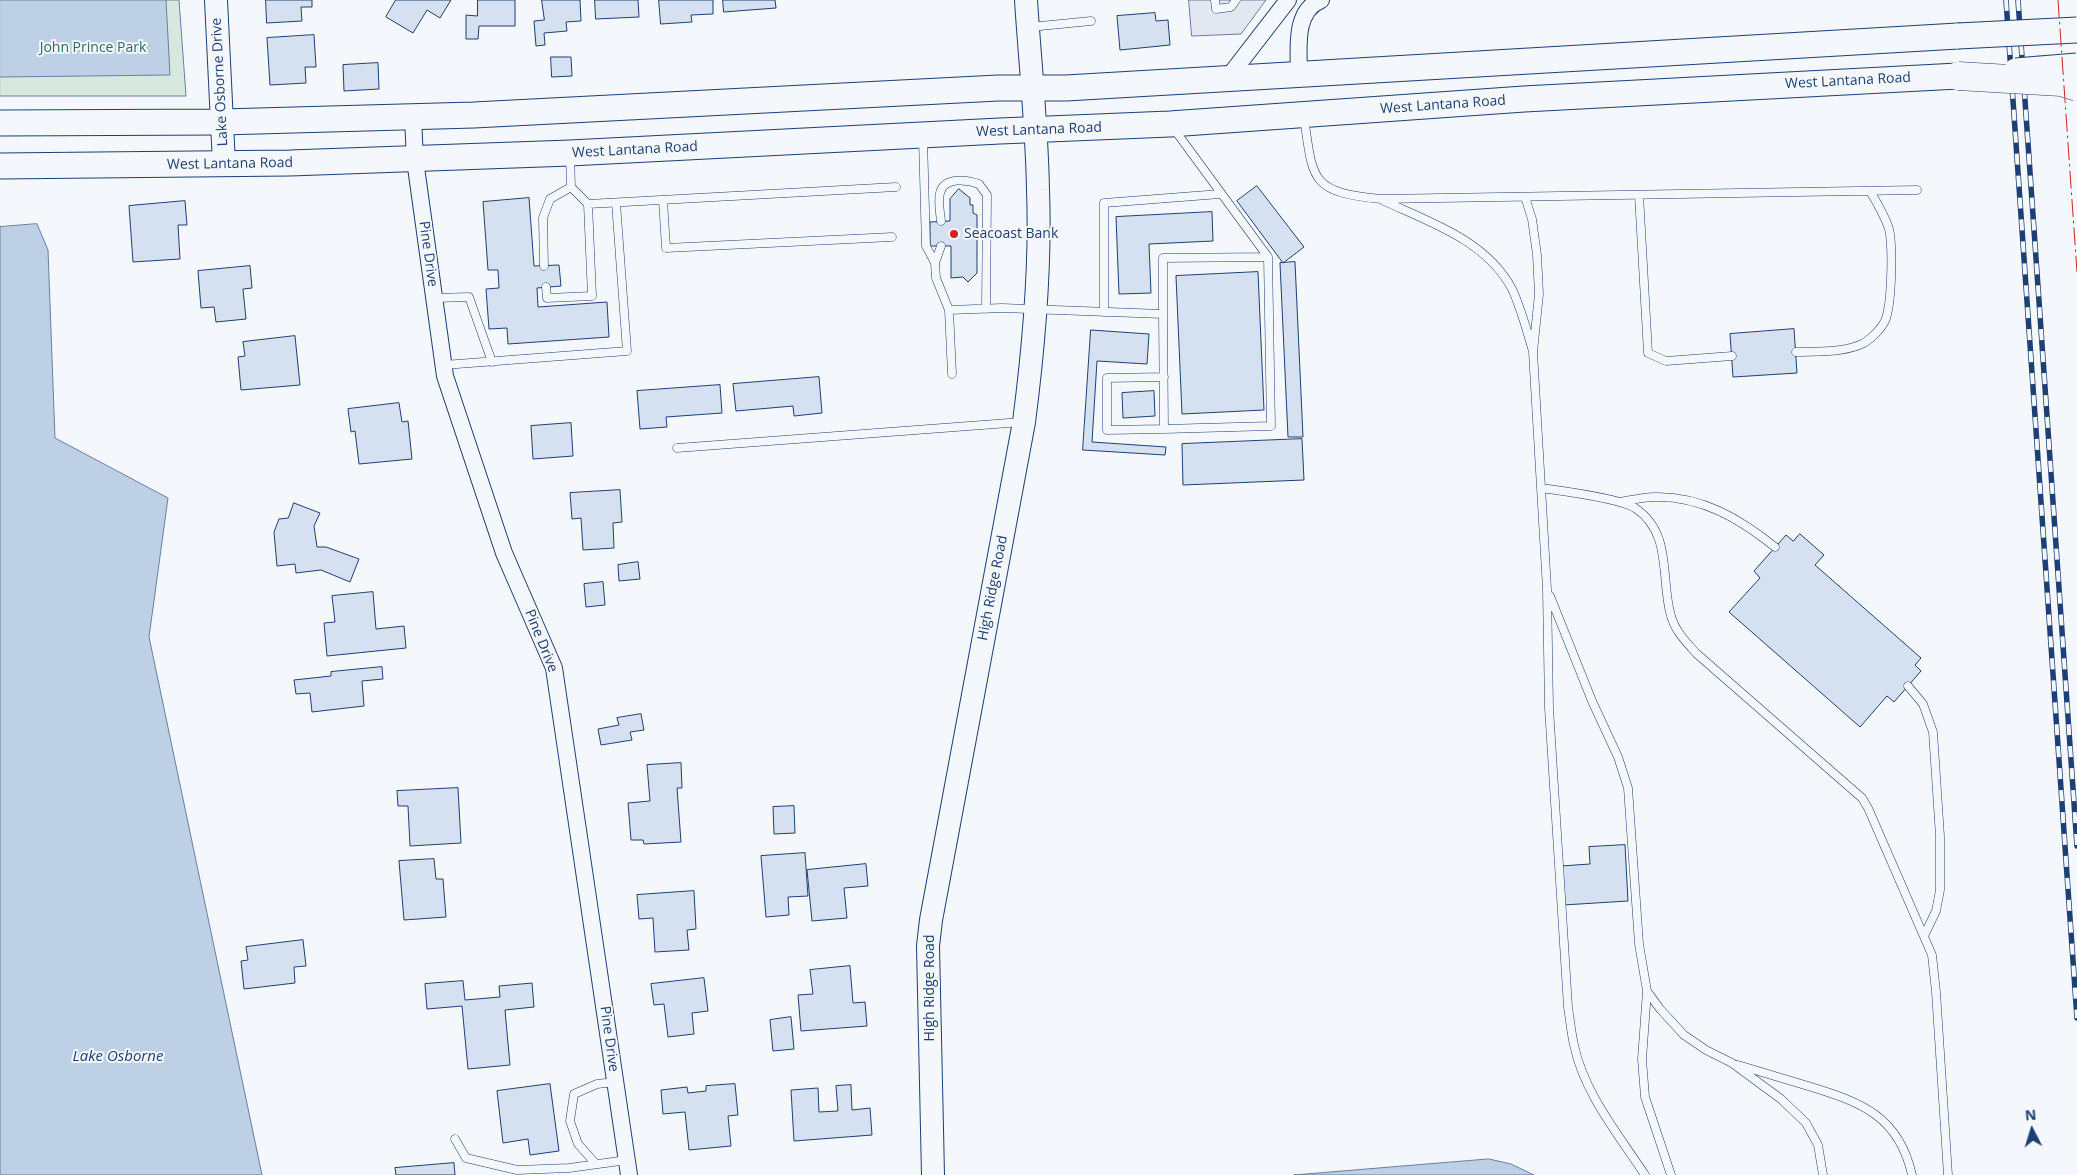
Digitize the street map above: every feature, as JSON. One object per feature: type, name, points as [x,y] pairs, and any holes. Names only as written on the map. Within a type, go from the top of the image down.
[{"type":"highway","points":[[1958,76],[2061,82],[2077,86]]},
{"type":"main road","points":[[0,123],[222,122],[413,117],[998,88],[1066,88],[2077,30]]},
{"type":"main road","name":"West Lantana Road","points":[[0,166],[415,160],[570,153],[1170,124],[1524,99],[1958,76],[2077,66]]},
{"type":"main road","points":[[1300,75],[1304,115]]},
{"type":"street","name":"Lake Osborne Drive","points":[[216,0],[224,164]]},
{"type":"street","name":"High Ridge Road","points":[[933,1175],[928,946],[931,920],[1024,422],[1033,348],[1038,269],[1038,190],[1026,0]]},
{"type":"street","points":[[1227,79],[1288,0]]},
{"type":"street","points":[[1300,75],[1300,30],[1303,17],[1310,7],[1321,0]]},
{"type":"street","name":"Pine Drive","points":[[413,117],[415,160],[445,376],[504,553],[554,668],[628,1168]]},
{"type":"lane","points":[[1215,0],[1216,9],[1231,7],[1236,0]]},
{"type":"lane","points":[[1028,27],[1091,21]]},
{"type":"lane","points":[[1304,115],[1310,162],[1318,180],[1328,188],[1348,196],[1381,199],[1916,190]]},
{"type":"lane","points":[[1164,377],[1106,378],[1107,430],[1271,426],[1268,257],[1170,124]]},
{"type":"lane","points":[[923,135],[926,246],[934,263],[936,278],[949,310],[952,374]]},
{"type":"lane","points":[[546,287],[548,298],[592,296],[588,204],[571,187],[570,153]]},
{"type":"lane","points":[[941,221],[940,192],[944,186],[960,180],[979,184],[986,195],[986,309]]},
{"type":"lane","points":[[544,266],[543,218],[550,199],[571,187]]},
{"type":"lane","points":[[588,204],[896,187]]},
{"type":"lane","points":[[1796,352],[1849,348],[1865,342],[1875,334],[1885,321],[1889,303],[1889,229],[1870,191]]},
{"type":"lane","points":[[1104,312],[1104,204],[1220,194]]},
{"type":"lane","points":[[1639,195],[1648,353],[1666,361],[1732,356]]},
{"type":"lane","points":[[1525,197],[1532,219],[1537,255],[1539,294],[1533,352],[1547,590],[1549,708],[1568,997],[1574,1045],[1584,1076],[1599,1106],[1645,1175]]},
{"type":"lane","points":[[1381,199],[1460,236],[1491,261],[1511,288],[1523,318],[1533,352]]},
{"type":"lane","points":[[663,200],[666,248],[892,238]]},
{"type":"lane","points":[[444,365],[627,351],[616,203]]},
{"type":"lane","points":[[934,263],[941,246]]},
{"type":"lane","points":[[1164,429],[1163,258],[1268,257]]},
{"type":"lane","points":[[435,298],[469,297],[492,362]]},
{"type":"lane","points":[[949,310],[986,309],[1163,314]]},
{"type":"lane","points":[[677,448],[1024,422]]},
{"type":"lane","points":[[1541,488],[1618,502],[1634,507],[1647,518],[1657,531],[1662,546],[1671,618],[1681,636],[1697,654],[1862,798],[1868,808],[1932,955],[1948,1175]]},
{"type":"lane","points":[[1618,502],[1655,497],[1701,503],[1722,511],[1741,522],[1775,547]]},
{"type":"lane","points":[[1547,590],[1592,702],[1618,757],[1628,788],[1639,944],[1647,991],[1642,1059],[1645,1097],[1671,1175]]},
{"type":"lane","points":[[1908,686],[1923,704],[1933,732],[1940,836],[1940,890],[1936,911],[1924,936]]},
{"type":"lane","points":[[1647,991],[1660,1009],[1684,1035],[1706,1050],[1732,1063],[1827,1092],[1862,1105],[1881,1119],[1898,1138],[1908,1157],[1912,1175]]},
{"type":"lane","points":[[1732,1063],[1781,1099],[1806,1123],[1818,1145],[1823,1175]]},
{"type":"lane","points":[[596,1164],[578,1144],[570,1122],[574,1094],[597,1084],[615,1082]]},
{"type":"lane","points":[[455,1139],[466,1158],[517,1170],[569,1168],[596,1164],[628,1168]]},
{"type":"green space","name":"John Prince Park","points":[[0,0],[179,0],[186,96],[0,96]]},
{"type":"shaded area","points":[[1189,0],[1266,0],[1241,34],[1192,36]]},
{"type":"water","name":"John Prince Park","points":[[0,0],[166,0],[170,75],[0,77]]},
{"type":"water","name":"Lake Osborne","points":[[37,224],[48,250],[55,438],[168,498],[149,637],[262,1175],[0,1175],[0,227]]},
{"type":"water","points":[[1489,1159],[1511,1164],[1534,1175],[1294,1175]]},
{"type":"building","points":[[266,0],[312,0],[312,7],[301,7],[302,21],[267,23]]},
{"type":"building","points":[[396,0],[451,0],[440,18],[427,10],[413,33],[386,17]]},
{"type":"building","points":[[478,0],[515,0],[515,26],[479,26],[478,39],[466,39],[466,15],[477,16]]},
{"type":"building","points":[[542,0],[580,0],[581,21],[566,22],[567,31],[544,33],[545,45],[536,46],[534,21],[544,20]]},
{"type":"building","points":[[595,0],[638,0],[639,17],[596,19]]},
{"type":"building","points":[[659,0],[713,0],[713,14],[691,15],[692,22],[661,24]]},
{"type":"building","points":[[723,0],[775,0],[776,8],[724,12]]},
{"type":"building","points":[[1155,13],[1156,21],[1168,20],[1170,45],[1120,50],[1117,16]]},
{"type":"building","points":[[314,35],[316,67],[305,67],[306,83],[270,85],[267,38]]},
{"type":"building","points":[[551,57],[571,57],[572,76],[552,77]]},
{"type":"building","points":[[378,63],[379,89],[344,91],[343,65]]},
{"type":"building","points":[[1257,186],[1304,247],[1283,263],[1237,201]]},
{"type":"building","name":"Seacoast Bank","points":[[959,189],[970,198],[970,205],[973,205],[973,213],[977,215],[977,273],[968,282],[963,277],[951,278],[951,246],[930,246],[930,222],[950,221],[950,199]]},
{"type":"building","points":[[529,198],[534,266],[559,265],[561,286],[537,288],[538,307],[607,302],[609,337],[508,344],[507,328],[489,329],[486,289],[499,288],[498,270],[488,270],[483,202]]},
{"type":"building","points":[[185,201],[187,225],[178,225],[180,259],[133,262],[129,206]]},
{"type":"building","points":[[1212,212],[1213,241],[1149,244],[1151,293],[1119,294],[1116,217]]},
{"type":"building","points":[[1295,262],[1303,437],[1288,437],[1280,263]]},
{"type":"building","points":[[250,266],[252,288],[243,289],[246,319],[216,322],[214,307],[201,308],[198,271]]},
{"type":"building","points":[[1258,272],[1264,410],[1182,414],[1176,276]]},
{"type":"building","points":[[1794,329],[1797,373],[1733,377],[1730,334]]},
{"type":"building","points":[[1091,330],[1149,334],[1147,364],[1097,361],[1092,442],[1166,447],[1165,455],[1083,450]]},
{"type":"building","points":[[295,336],[300,385],[241,390],[238,357],[245,356],[243,342]]},
{"type":"building","points":[[819,377],[822,413],[794,416],[793,406],[736,411],[733,384]]},
{"type":"building","points":[[720,385],[722,413],[666,417],[667,427],[640,429],[637,391]]},
{"type":"building","points":[[1154,391],[1155,416],[1123,418],[1122,393]]},
{"type":"building","points":[[399,403],[402,422],[408,421],[412,459],[359,464],[355,431],[351,432],[348,409]]},
{"type":"building","points":[[571,423],[573,456],[533,459],[531,426]]},
{"type":"building","points":[[1302,439],[1304,480],[1183,485],[1182,444]]},
{"type":"building","points":[[620,490],[622,522],[613,523],[614,548],[583,550],[581,518],[572,519],[570,493]]},
{"type":"building","points":[[294,503],[320,513],[314,526],[317,547],[326,547],[359,559],[350,582],[321,570],[296,573],[295,564],[277,566],[274,532],[279,519],[288,518]]},
{"type":"building","points":[[1800,534],[1824,555],[1815,565],[1921,658],[1915,665],[1921,671],[1894,702],[1887,696],[1860,727],[1729,612],[1760,578],[1754,571],[1786,535],[1793,541]]},
{"type":"building","points":[[638,562],[640,579],[619,581],[618,565]]},
{"type":"building","points":[[603,582],[605,605],[586,607],[584,584]]},
{"type":"building","points":[[373,592],[376,629],[404,626],[406,648],[327,656],[324,623],[335,622],[332,596]]},
{"type":"building","points":[[382,667],[383,679],[362,681],[364,706],[312,712],[310,693],[296,694],[294,680],[331,676],[331,672]]},
{"type":"building","points":[[641,714],[644,730],[630,732],[632,740],[601,745],[598,729],[619,725],[617,718]]},
{"type":"building","points":[[681,763],[682,788],[677,788],[681,842],[644,844],[643,840],[631,840],[628,803],[650,801],[647,765]]},
{"type":"building","points":[[458,788],[461,843],[410,846],[408,806],[398,806],[397,791]]},
{"type":"building","points":[[794,806],[795,833],[774,834],[773,807]]},
{"type":"building","points":[[1625,845],[1628,901],[1563,905],[1561,866],[1590,864],[1589,847]]},
{"type":"building","points":[[805,853],[808,896],[788,897],[789,915],[766,917],[761,856]]},
{"type":"building","points":[[434,859],[436,879],[443,879],[446,917],[404,920],[399,861]]},
{"type":"building","points":[[866,864],[868,886],[844,888],[847,918],[812,921],[807,870]]},
{"type":"building","points":[[694,891],[696,929],[687,930],[689,950],[655,952],[653,918],[639,919],[637,895]]},
{"type":"building","points":[[303,940],[306,966],[294,967],[295,983],[244,989],[241,961],[248,960],[246,947]]},
{"type":"building","points":[[850,966],[853,1003],[865,1002],[867,1026],[801,1031],[798,995],[813,994],[810,970]]},
{"type":"building","points":[[704,978],[708,1011],[692,1013],[694,1034],[668,1037],[664,1004],[654,1005],[651,984]]},
{"type":"building","points":[[463,981],[465,1000],[500,997],[499,986],[532,983],[534,1007],[505,1010],[510,1065],[468,1069],[462,1006],[427,1009],[425,984]]},
{"type":"building","points":[[791,1017],[794,1049],[773,1051],[770,1020]]},
{"type":"building","points":[[550,1084],[559,1151],[530,1155],[528,1139],[503,1143],[497,1091]]},
{"type":"building","points":[[735,1084],[738,1115],[728,1116],[731,1146],[689,1150],[685,1112],[663,1114],[661,1090],[687,1087],[688,1093],[706,1091],[706,1086]]},
{"type":"building","points":[[851,1085],[852,1110],[870,1108],[872,1135],[794,1141],[791,1090],[818,1088],[819,1112],[838,1111],[836,1086]]},
{"type":"building","points":[[454,1163],[455,1175],[396,1175],[395,1168]]},
{"type":"railway","points":[[2006,0],[2077,1018]]},
{"type":"railway","points":[[2018,0],[2077,846]]},
{"type":"power","points":[[2058,0],[2077,272]]},
{"type":"place","name":"Seacoast Bank","points":[[954,234]]}]
